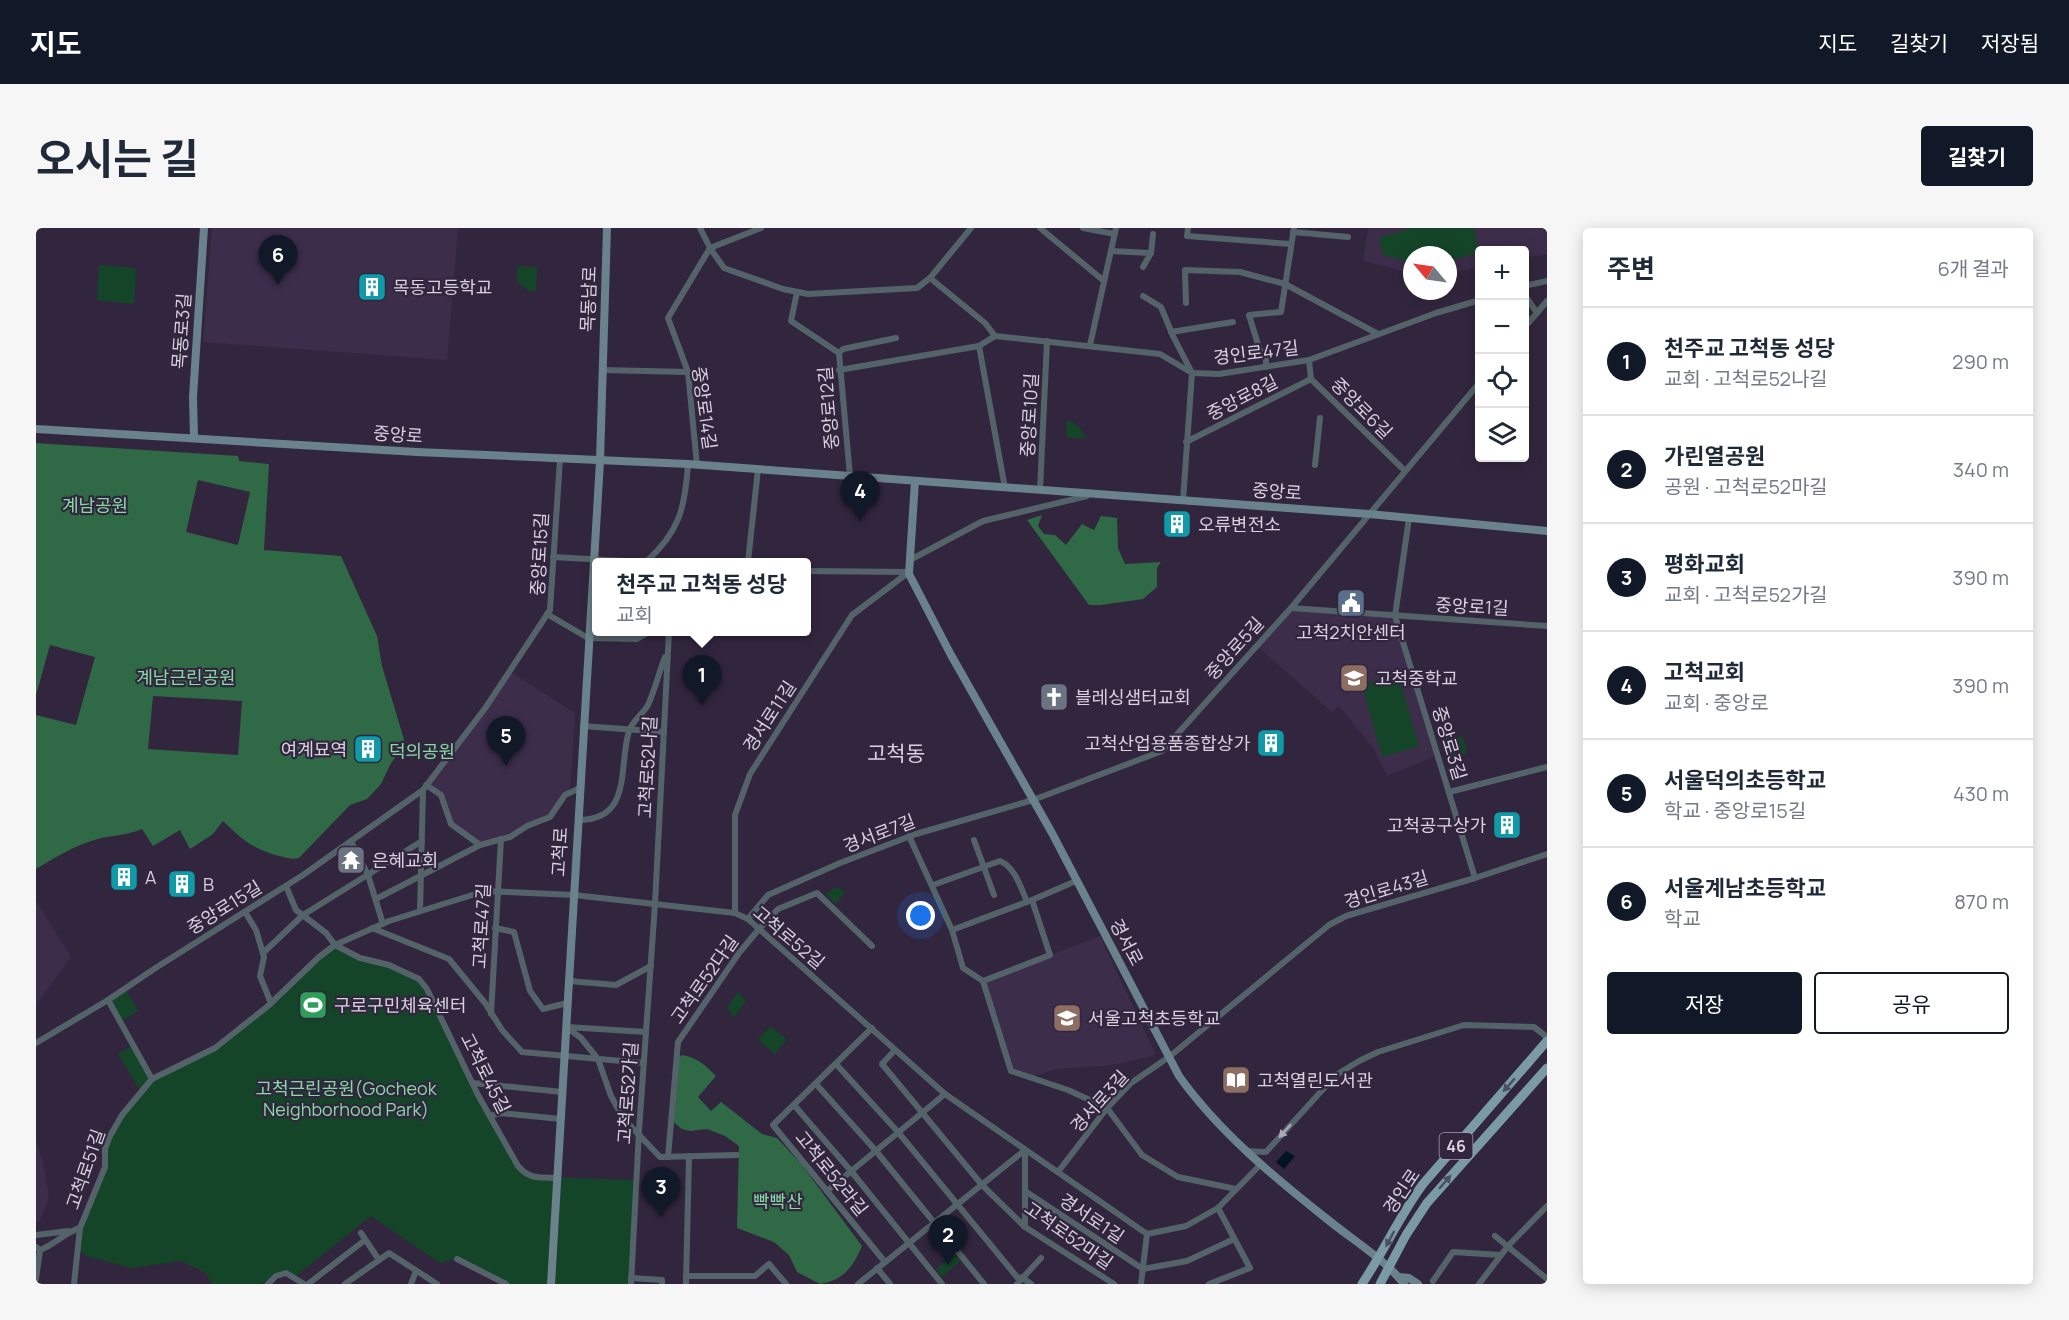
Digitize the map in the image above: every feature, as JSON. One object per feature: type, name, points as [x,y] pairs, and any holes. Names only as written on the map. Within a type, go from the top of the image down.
[{"type":"main road","name":"목동로3길","points":[[194,437],[193,397],[204,228]]},
{"type":"main road","name":"목동남로","points":[[600,461],[607,228]]},
{"type":"main road","name":"중앙로","points":[[36,429],[758,469],[1370,514],[1547,531]]},
{"type":"main road","name":"고척로","points":[[593,558],[600,461]]},
{"type":"main road","points":[[909,573],[915,481]]},
{"type":"main road","name":"경서로","points":[[909,573],[951,655],[1034,800],[1169,1057],[1196,1100],[1246,1151],[1297,1196],[1401,1280],[1409,1278],[1418,1284]]},
{"type":"main road","name":"고척로","points":[[551,1284],[592,575]]},
{"type":"main road","name":"경인로","points":[[1362,1284],[1423,1184],[1547,1039]]},
{"type":"main road","name":"경인로","points":[[1380,1284],[1427,1203],[1547,1068]]},
{"type":"street","points":[[700,228],[724,268],[783,289],[808,294],[917,288],[930,278],[971,228]]},
{"type":"street","points":[[710,248],[761,228]]},
{"type":"street","points":[[1040,228],[1104,281]]},
{"type":"street","points":[[1048,235],[1052,228]]},
{"type":"street","points":[[1083,228],[1115,231],[1090,345]]},
{"type":"street","points":[[1188,228],[1187,236],[1291,244]]},
{"type":"street","points":[[1266,367],[1266,354],[1260,351],[1249,315],[1281,312],[1293,230],[1348,237]]},
{"type":"street","points":[[1143,267],[1151,253],[1154,234]]},
{"type":"street","name":"중앙로14길","points":[[648,558],[671,536],[686,498],[693,465],[688,372],[668,318],[710,248]]},
{"type":"street","points":[[1111,250],[1151,253]]},
{"type":"street","points":[[1186,303],[1185,270],[1240,272],[1285,284],[1378,334]]},
{"type":"street","points":[[839,370],[979,346],[995,336],[985,323],[930,278]]},
{"type":"street","points":[[1529,285],[1547,281]]},
{"type":"street","name":"중앙로12길","points":[[797,292],[791,321],[838,353],[850,476]]},
{"type":"street","points":[[1143,296],[1161,307],[1192,373]]},
{"type":"street","points":[[1528,300],[1537,313]]},
{"type":"street","name":"경인로47길","points":[[995,336],[1160,354],[1192,373],[1219,374],[1309,360],[1436,313],[1475,301]]},
{"type":"street","points":[[1529,322],[1547,301]]},
{"type":"street","points":[[1171,332],[1233,322]]},
{"type":"street","points":[[838,353],[843,349],[896,338]]},
{"type":"street","name":"중앙로10길","points":[[1040,490],[1047,341]]},
{"type":"street","points":[[979,346],[1005,488]]},
{"type":"street","name":"중앙로6길","points":[[1309,360],[1311,379],[1405,471]]},
{"type":"street","points":[[602,370],[688,372]]},
{"type":"street","name":"중앙로8길","points":[[1183,501],[1192,373]]},
{"type":"street","name":"중앙로8길","points":[[1186,442],[1311,379]]},
{"type":"street","points":[[1370,514],[1475,387]]},
{"type":"street","points":[[1315,465],[1320,418]]},
{"type":"street","name":"중앙로15길","points":[[36,1043],[108,1000],[286,886],[424,787],[486,707],[550,610],[560,459]]},
{"type":"street","points":[[748,558],[758,469]]},
{"type":"street","points":[[910,560],[983,521],[1093,494]]},
{"type":"street","name":"중앙로5길","points":[[1034,800],[1162,751],[1292,608],[1370,514]]},
{"type":"street","name":"중앙로3길","points":[[1409,518],[1395,616],[1475,878]]},
{"type":"street","points":[[552,557],[592,559]]},
{"type":"street","points":[[811,571],[909,573]]},
{"type":"street","name":"경서로11길","points":[[735,913],[735,815],[750,774],[852,615],[909,573]]},
{"type":"street","points":[[1292,608],[1395,616]]},
{"type":"street","points":[[547,614],[588,639],[637,639],[642,636]]},
{"type":"street","name":"중앙로1길","points":[[1395,616],[1547,626]]},
{"type":"street","name":"고척로52나길","points":[[655,904],[669,636]]},
{"type":"street","points":[[578,820],[591,820],[611,808],[617,799],[621,788],[629,729],[648,706],[668,649]]},
{"type":"street","points":[[583,726],[664,732]]},
{"type":"street","points":[[1449,792],[1547,766]]},
{"type":"street","points":[[420,911],[424,787],[441,795],[451,824],[480,845]]},
{"type":"street","points":[[376,899],[480,845],[501,839],[550,817],[565,795],[580,788]]},
{"type":"street","name":"경서로7길","points":[[748,919],[768,895],[909,836],[1034,800]]},
{"type":"street","points":[[909,836],[952,930],[963,968],[983,981],[1011,1071],[1068,1090],[1107,1108],[1142,1155],[1178,1177],[1236,1189]]},
{"type":"street","name":"고척로47길","points":[[491,1014],[501,839]]},
{"type":"street","points":[[974,840],[994,895]]},
{"type":"street","points":[[351,841],[368,875],[383,924]]},
{"type":"street","points":[[263,953],[303,915],[422,841]]},
{"type":"street","name":"경인로43길","points":[[1169,1057],[1329,926],[1346,916],[1547,854]]},
{"type":"street","points":[[933,885],[1000,861],[1006,863],[1029,901],[1050,956],[983,981]]},
{"type":"street","points":[[952,930],[1076,881]]},
{"type":"street","name":"고척로45길","points":[[286,886],[296,910],[326,933],[335,945],[360,958],[389,965],[419,979],[427,989],[472,1083],[518,1166],[526,1174],[535,1177],[557,1178]]},
{"type":"street","name":"고척로51길","points":[[38,1248],[57,1243],[68,1231],[80,1228],[105,1167],[105,1149],[110,1136],[122,1115],[152,1079],[215,1048],[272,1003],[319,957],[335,945],[383,924],[485,891],[574,895]]},
{"type":"street","name":"고척로52다길","points":[[668,1156],[678,1042],[739,953],[778,909],[817,893],[872,946]]},
{"type":"street","name":"고척로52길","points":[[574,895],[735,913],[748,919],[945,1094],[1147,1234]]},
{"type":"street","name":"고척로52가길","points":[[631,1281],[655,904]]},
{"type":"street","points":[[245,912],[256,930],[263,953],[260,976],[272,1003]]},
{"type":"street","name":"고척로47길","points":[[372,928],[449,959],[522,1053],[564,1057]]},
{"type":"street","points":[[495,928],[514,932],[530,991],[543,1009],[567,1003]]},
{"type":"street","points":[[568,981],[616,985],[651,966]]},
{"type":"street","points":[[108,1000],[152,1079]]},
{"type":"street","points":[[1246,1151],[1266,1152],[1336,1075],[1359,1061],[1401,1045],[1464,1025],[1534,1027],[1547,1039]]},
{"type":"street","points":[[566,1027],[646,1032]]},
{"type":"street","points":[[566,1027],[581,1038],[598,1059],[611,1096],[623,1118],[660,1157],[736,1155]]},
{"type":"street","name":"고척로52라길","points":[[872,1028],[773,1125],[885,1262]]},
{"type":"street","points":[[895,1050],[882,1064],[982,1185]]},
{"type":"street","points":[[564,1057],[644,1063]]},
{"type":"street","name":"경서로3길","points":[[1058,1172],[1107,1108],[1131,1083],[1169,1057]]},
{"type":"street","points":[[836,1064],[898,1132],[1017,1277],[1031,1284]]},
{"type":"street","points":[[472,1083],[562,1092]]},
{"type":"street","points":[[816,1084],[876,1151],[984,1284]]},
{"type":"street","points":[[827,1191],[945,1094]]},
{"type":"street","name":"고척로52라길","points":[[794,1105],[851,1171],[942,1284]]},
{"type":"street","points":[[490,1116],[501,1113],[561,1119]]},
{"type":"street","points":[[858,1284],[1025,1150]]},
{"type":"street","points":[[1025,1150],[1025,1227]]},
{"type":"street","points":[[686,1284],[689,1156]]},
{"type":"street","name":"경서로1길","points":[[1141,1284],[1147,1234],[1186,1226],[1218,1208],[1261,1164]]},
{"type":"street","name":"고척로52마길","points":[[982,1185],[1025,1227],[1114,1284]]},
{"type":"street","name":"경서로1길","points":[[1025,1191],[1143,1269]]},
{"type":"street","points":[[1479,1284],[1508,1246],[1547,1206]]},
{"type":"street","points":[[1209,1284],[1250,1268],[1218,1208]]},
{"type":"street","points":[[74,1284],[80,1228]]},
{"type":"street","points":[[36,1235],[68,1231]]},
{"type":"street","points":[[361,1233],[379,1260]]},
{"type":"street","points":[[1495,1236],[1547,1279]]},
{"type":"street","points":[[1143,1269],[1187,1262],[1234,1239]]},
{"type":"street","points":[[268,1284],[276,1276],[286,1273],[306,1284],[365,1240]]},
{"type":"street","points":[[36,1279],[38,1248]]},
{"type":"street","points":[[1433,1281],[1453,1252],[1501,1255]]},
{"type":"street","points":[[345,1284],[389,1253],[437,1284]]},
{"type":"street","points":[[1017,1284],[1041,1258]]},
{"type":"street","points":[[457,1259],[506,1284]]},
{"type":"street","points":[[686,1276],[755,1276],[769,1264],[786,1284]]},
{"type":"street","points":[[878,1268],[890,1284]]},
{"type":"street","points":[[411,1284],[416,1271]]},
{"type":"street","points":[[631,1281],[662,1280],[662,1284]]},
{"type":"shaded area","points":[[212,228],[458,228],[447,360],[203,342]]},
{"type":"shaded area","points":[[1368,228],[1547,228],[1547,254],[1529,257],[1529,246],[1475,246],[1475,268],[1457,272],[1457,246],[1403,246],[1403,271],[1363,261]]},
{"type":"shaded area","name":"고척중학교","points":[[1291,608],[1395,616],[1438,755],[1387,776],[1374,749],[1339,706],[1332,712],[1257,646]]},
{"type":"shaded area","points":[[509,671],[575,713],[570,792],[550,817],[510,837],[480,845],[451,824],[441,795],[426,785]]},
{"type":"shaded area","points":[[36,901],[71,957],[36,1004]]},
{"type":"shaded area","name":"서울고척초등학교","points":[[1100,936],[1156,1055],[1107,1066],[1056,1069],[1031,1077],[1011,1071],[983,981]]},
{"type":"shaded area","points":[[36,1141],[43,1162],[49,1198],[40,1220],[36,1222]]},
{"type":"green space","points":[[1412,228],[1474,228],[1478,246],[1475,246],[1475,254],[1457,259],[1457,246],[1403,246],[1403,261],[1383,255],[1379,238]]},
{"type":"green space","points":[[99,265],[136,268],[134,304],[97,300]]},
{"type":"green space","points":[[517,266],[537,267],[536,291],[529,291],[517,281]]},
{"type":"green space","points":[[1067,420],[1076,425],[1087,439],[1066,437]]},
{"type":"green space","name":"계남근린공원","points":[[36,443],[238,456],[239,461],[269,464],[264,550],[341,556],[377,636],[382,666],[405,743],[390,765],[381,784],[367,799],[350,805],[299,858],[287,858],[259,849],[241,838],[223,821],[213,834],[190,849],[180,830],[153,846],[142,829],[97,839],[36,869],[36,715],[76,725],[95,657],[50,645],[36,695]],"holes":[[[198,480],[250,492],[238,545],[186,532]],[[153,696],[242,701],[238,755],[148,749]]]},
{"type":"green space","points":[[1042,515],[1038,526],[1044,534],[1055,535],[1066,545],[1082,524],[1094,530],[1101,516],[1117,518],[1118,548],[1125,564],[1161,562],[1157,568],[1157,587],[1143,599],[1089,605],[1027,520]]},
{"type":"green space","points":[[1398,674],[1419,746],[1382,757],[1362,685]]},
{"type":"green space","points":[[1442,737],[1463,737],[1467,753],[1449,758]]},
{"type":"green space","points":[[836,887],[845,892],[836,904],[826,894]]},
{"type":"green space","name":"고척근린공원(Gocheok Neighborhood Park)","points":[[335,945],[360,958],[389,965],[419,979],[478,1095],[518,1166],[535,1177],[636,1180],[631,1284],[506,1284],[457,1259],[440,1263],[371,1216],[295,1277],[286,1273],[260,1284],[212,1284],[206,1273],[181,1261],[132,1268],[86,1256],[78,1249],[80,1228],[105,1167],[110,1136],[141,1092],[118,1054],[133,1045],[152,1078],[215,1048]]},
{"type":"green space","points":[[125,988],[138,1011],[120,1022],[108,1000]]},
{"type":"green space","points":[[738,992],[746,1001],[734,1017],[727,1008]]},
{"type":"green space","points":[[771,1026],[787,1040],[774,1054],[758,1039]]},
{"type":"green space","name":"빡빡산","points":[[682,1055],[701,1062],[716,1076],[698,1097],[711,1111],[721,1102],[762,1134],[777,1138],[801,1164],[862,1246],[851,1266],[841,1276],[820,1284],[797,1272],[789,1255],[774,1242],[737,1228],[739,1146],[725,1136],[707,1129],[690,1131],[682,1129],[671,1120],[676,1058]]},
{"type":"green space","points":[[954,1254],[960,1261],[942,1277],[936,1269]]},
{"type":"water","points":[[1286,1151],[1295,1156],[1284,1169],[1276,1162]]},
{"type":"place","name":"서울계남초등학교","points":[[278,285]]},
{"type":"place","name":"목동고등학교","points":[[372,287]]},
{"type":"place","name":"고척교회","points":[[860,521]]},
{"type":"place","name":"오류변전소","points":[[1177,524]]},
{"type":"place","name":"고척2치안센터","points":[[1351,603]]},
{"type":"place","name":"고척중학교","points":[[1354,678]]},
{"type":"place","name":"블레싱샘터교회","points":[[1054,697]]},
{"type":"place","name":"천주교 고척동 성당","points":[[702,705]]},
{"type":"place","name":"고척산업용품종합상가","points":[[1271,743]]},
{"type":"place","name":"여계묘역","points":[[368,749]]},
{"type":"place","name":"서울덕의초등학교","points":[[506,766]]},
{"type":"place","name":"고척공구상가","points":[[1507,825]]},
{"type":"place","name":"은혜교회","points":[[351,860]]},
{"type":"place","name":"A","points":[[124,877]]},
{"type":"place","name":"B","points":[[182,884]]},
{"type":"place","name":"구로구민체육센터","points":[[313,1005]]},
{"type":"place","name":"서울고척초등학교","points":[[1067,1018]]},
{"type":"place","name":"고척열린도서관","points":[[1236,1080]]},
{"type":"place","name":"평화교회","points":[[661,1217]]},
{"type":"place","name":"가린열공원","points":[[948,1265]]},
{"type":"district","name":"고척동","points":[[896,753]]},
{"type":"park label","name":"계남공원","points":[[95,505]]},
{"type":"park label","name":"덕의공원","points":[[422,751]]}]
